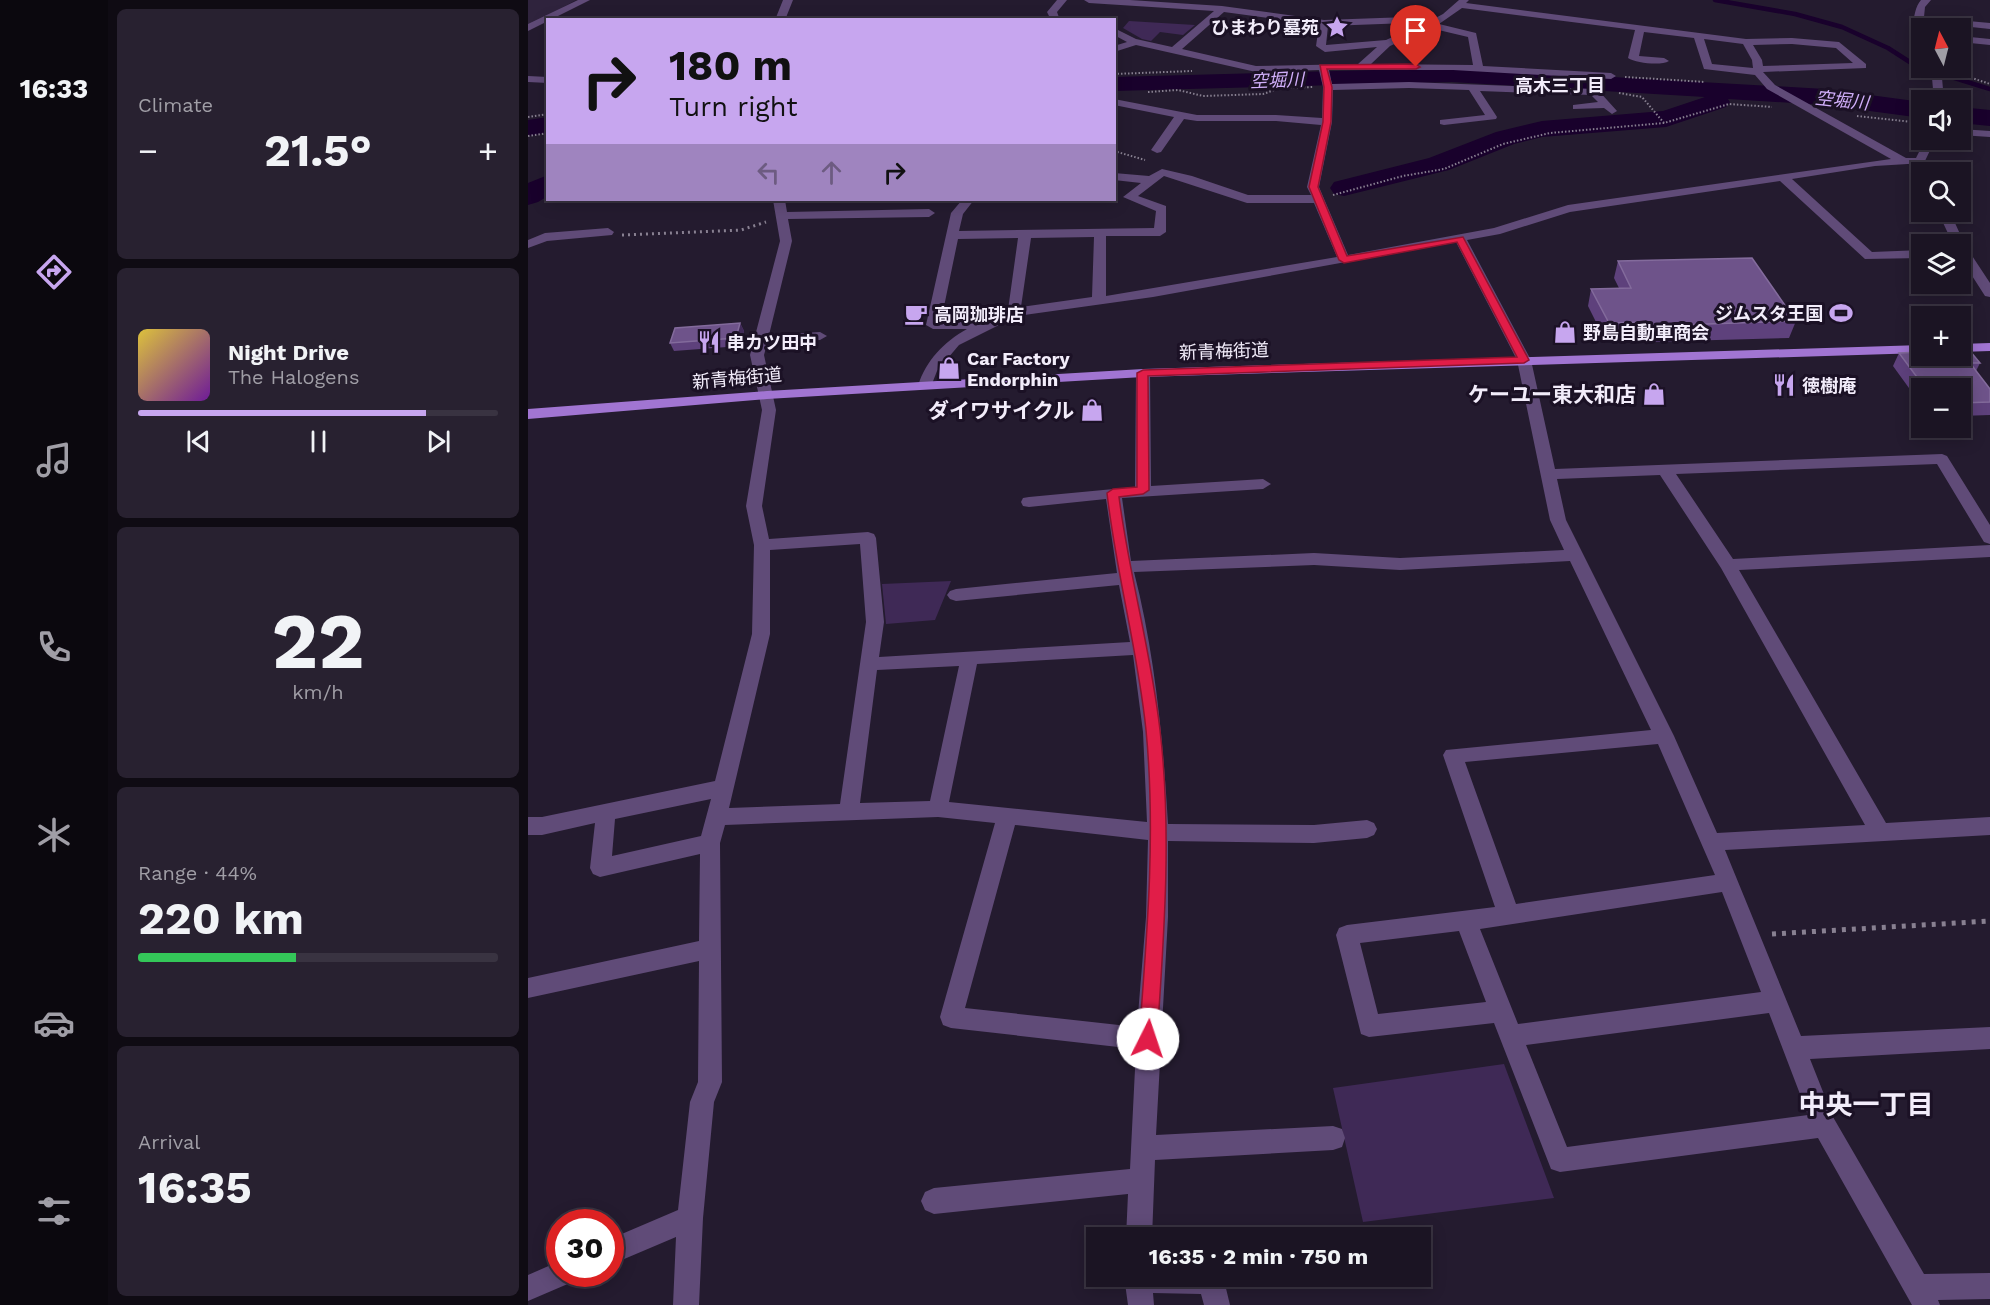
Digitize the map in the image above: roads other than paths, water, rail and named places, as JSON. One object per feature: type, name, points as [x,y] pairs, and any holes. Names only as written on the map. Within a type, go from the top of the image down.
[{"type":"main road","points":[[1971,348],[1990,347]]},
{"type":"main road","name":"新青梅街道","points":[[528,414],[767,395],[1143,373],[1911,349]]},
{"type":"street","points":[[548,18],[585,0]]},
{"type":"street","points":[[781,18],[788,0]]},
{"type":"street","points":[[1055,18],[1052,12],[1062,0]]},
{"type":"street","points":[[1089,0],[1222,9],[1324,23],[1398,20],[1473,35],[1478,68]]},
{"type":"street","points":[[1919,18],[1920,1]]},
{"type":"street","points":[[1324,23],[1321,46],[1325,49],[1390,43],[1432,26],[1446,18],[1462,3],[1746,42],[1792,41],[1839,45],[1862,66],[1759,71],[1708,67],[1698,36]]},
{"type":"street","points":[[1175,50],[1222,9]]},
{"type":"street","points":[[1211,18],[1244,21]]},
{"type":"street","points":[[528,28],[546,19]]},
{"type":"street","points":[[1971,24],[1990,26]]},
{"type":"street","points":[[1640,28],[1633,58],[1664,61]]},
{"type":"street","points":[[1116,32],[1136,42],[1256,69],[1362,66],[1478,68],[1611,76]]},
{"type":"street","points":[[1971,40],[1990,42]]},
{"type":"street","points":[[1116,48],[1136,42]]},
{"type":"street","points":[[1746,42],[1757,60],[1759,71],[1771,87],[1904,161]]},
{"type":"street","points":[[1362,66],[1390,43]]},
{"type":"street","points":[[1323,68],[1328,86],[1327,122],[1313,187],[1344,260]]},
{"type":"street","points":[[528,79],[546,80]]},
{"type":"street","points":[[1328,86],[1474,87],[1594,92],[1610,108],[1577,107]]},
{"type":"street","points":[[1444,122],[1492,117],[1475,93],[1474,87]]},
{"type":"street","points":[[1116,102],[1181,115],[1327,122]]},
{"type":"street","points":[[1157,150],[1181,115]]},
{"type":"street","points":[[1971,133],[1990,134]]},
{"type":"street","points":[[925,386],[930,370],[954,342],[1014,312],[1153,293],[1460,239],[1496,231],[1568,209],[1875,163],[1920,161],[1925,150]]},
{"type":"street","points":[[1129,197],[1162,172],[1188,178],[1246,199],[1318,198]]},
{"type":"street","points":[[1116,176],[1149,180]]},
{"type":"street","points":[[1783,177],[1869,256],[1911,254]]},
{"type":"street","points":[[951,235],[1160,232],[1162,209],[1129,197],[1116,196]]},
{"type":"street","points":[[686,1305],[690,1218],[702,1102],[710,1082],[710,843],[761,634],[762,545],[754,506],[769,410],[757,355],[786,241],[778,201]]},
{"type":"street","points":[[967,201],[957,213],[933,325],[984,325]]},
{"type":"street","points":[[781,217],[929,213]]},
{"type":"street","points":[[528,244],[545,237],[608,232]]},
{"type":"street","points":[[1099,300],[1100,232]]},
{"type":"street","points":[[1014,312],[1025,234]]},
{"type":"street","points":[[1460,239],[1524,360],[1558,520],[1664,736],[1729,882],[1796,1048],[1824,1125],[1921,1296],[1990,1286]]},
{"type":"street","points":[[1971,264],[1990,293]]},
{"type":"street","points":[[759,340],[820,336]]},
{"type":"street","points":[[1143,373],[1143,490]]},
{"type":"street","points":[[1548,474],[1942,459],[1990,538]]},
{"type":"street","points":[[1665,470],[1728,565],[1880,832]]},
{"type":"street","points":[[1029,502],[1143,490],[1263,484]]},
{"type":"street","points":[[1113,493],[1119,542],[1140,648],[1153,732],[1158,832],[1157,917],[1148,1039],[1140,1227]]},
{"type":"street","points":[[762,545],[868,538],[875,622],[872,664],[849,812]]},
{"type":"street","points":[[1728,565],[1990,551]]},
{"type":"street","points":[[956,595],[1126,573],[1314,559],[1400,564],[1574,555]]},
{"type":"street","points":[[872,664],[1140,648]]},
{"type":"street","points":[[938,808],[969,658]]},
{"type":"street","points":[[1509,915],[1453,755],[1664,736]]},
{"type":"street","points":[[528,826],[542,826],[722,788]]},
{"type":"street","points":[[715,817],[938,808],[1158,832],[1314,834],[1367,829]]},
{"type":"street","points":[[606,813],[600,868],[710,843]]},
{"type":"street","points":[[1007,817],[951,1017],[1148,1039]]},
{"type":"street","points":[[1710,842],[1990,826]]},
{"type":"street","points":[[1502,1011],[1369,1026],[1347,935],[1466,921],[1729,882]]},
{"type":"street","points":[[1466,921],[1560,1160],[1824,1125]]},
{"type":"street","points":[[528,988],[711,948]]},
{"type":"street","points":[[1511,1036],[1776,1001]]},
{"type":"street","points":[[1796,1048],[1990,1038]]},
{"type":"street","points":[[1144,1148],[1333,1138]]},
{"type":"street","points":[[934,1201],[1143,1180]]},
{"type":"street","points":[[624,1246],[690,1218]]},
{"type":"street","points":[[528,1288],[546,1280]]},
{"type":"street","points":[[1213,1287],[1217,1305]]},
{"type":"waterway","points":[[1715,0],[1795,14],[1842,27],[1888,48],[1916,66],[1990,89]]},
{"type":"waterway","name":"空堀川","points":[[1116,84],[1452,75],[1825,97],[1911,109]]},
{"type":"waterway","name":"空堀川","points":[[1344,188],[1439,164],[1505,138],[1542,129],[1666,119],[1717,102]]},
{"type":"waterway","name":"空堀川","points":[[1971,116],[1990,118]]},
{"type":"waterway","name":"空堀川","points":[[528,128],[546,125]]},
{"type":"waterway","name":"空堀川","points":[[528,196],[546,184]]},
{"type":"place","name":"ひまわり墓苑","points":[[1337,27]]},
{"type":"place","name":"ジムスタ王国","points":[[1841,313]]},
{"type":"place","name":"高岡珈琲店","points":[[916,314]]},
{"type":"place","name":"野島自動車商会","points":[[1565,332]]},
{"type":"place","name":"串カツ田中","points":[[709,342]]},
{"type":"place","name":"Car Factory Endorphin","points":[[949,368]]},
{"type":"place","name":"徳樹庵","points":[[1784,385]]},
{"type":"place","name":"ケーユー東大和店","points":[[1654,394]]},
{"type":"place","name":"ダイワサイクル","points":[[1092,410]]},
{"type":"district","name":"高木三丁目","points":[[1560,85]]},
{"type":"district","name":"中央一丁目","points":[[1866,1105]]}]
